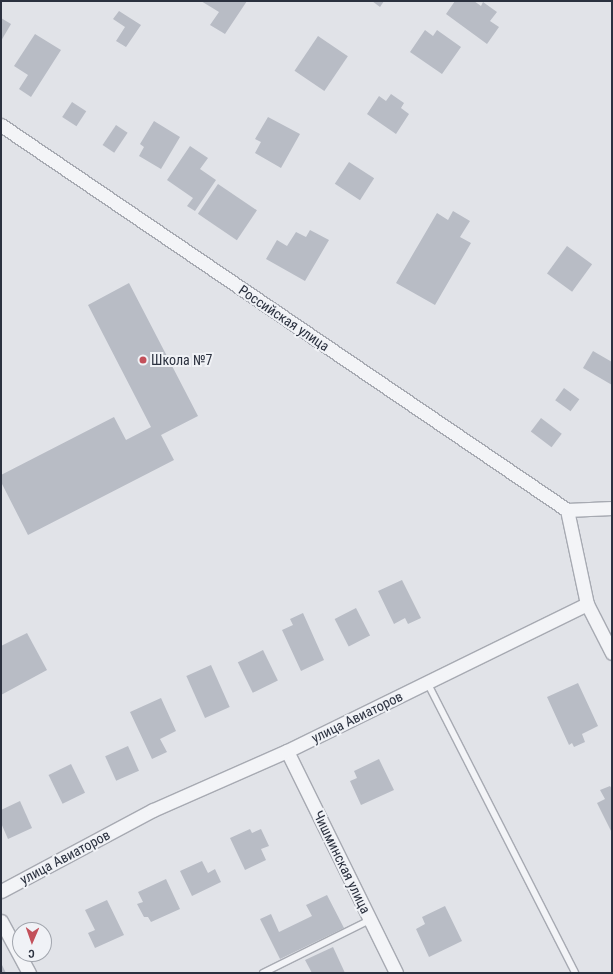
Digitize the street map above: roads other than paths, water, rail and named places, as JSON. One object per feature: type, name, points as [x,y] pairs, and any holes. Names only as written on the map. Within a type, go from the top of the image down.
[{"type":"street","name":"Российская улица","points":[[1,125],[567,510]]},
{"type":"street","points":[[612,508],[567,510],[586,604],[612,653]]},
{"type":"street","name":"улица Авиаторов","points":[[1,891],[152,810],[288,751],[586,604]]},
{"type":"street","name":"Чишминская улица","points":[[288,751],[396,973]]},
{"type":"street","points":[[1,920],[28,973]]},
{"type":"lane","points":[[427,682],[575,973]]},
{"type":"lane","points":[[263,973],[370,920]]},
{"type":"place","name":"Школа №7","points":[[143,360]]}]
